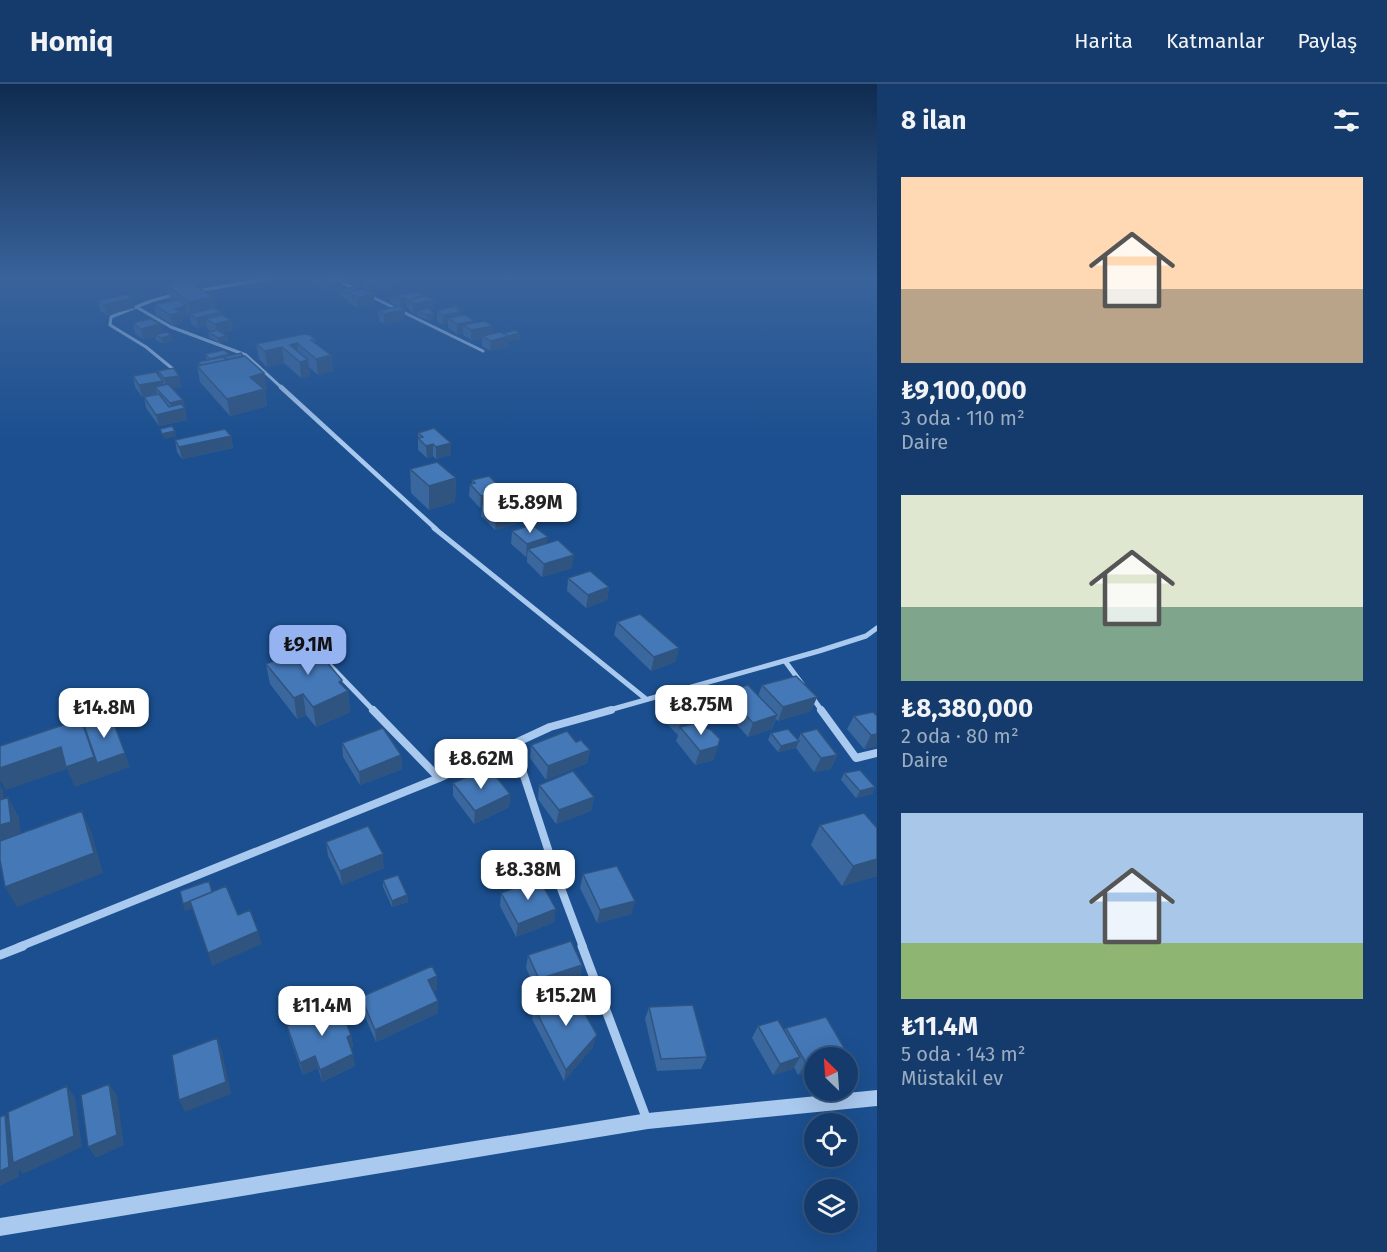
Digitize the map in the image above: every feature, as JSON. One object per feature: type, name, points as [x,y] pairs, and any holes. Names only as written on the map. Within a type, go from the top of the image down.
[{"type":"street","points":[[124,334],[146,347],[173,369]]},
{"type":"street","points":[[187,334],[226,350],[246,355],[432,526],[646,699]]},
{"type":"street","points":[[447,334],[483,351]]},
{"type":"street","points":[[0,955],[439,778],[550,727],[785,661],[866,636],[877,628]]},
{"type":"street","points":[[322,657],[439,778]]},
{"type":"street","points":[[785,661],[856,758],[877,753]]},
{"type":"street","points":[[514,745],[559,883],[648,1121]]},
{"type":"street","points":[[0,1227],[648,1121],[877,1098]]},
{"type":"building","points":[[169,334],[172,335],[161,338],[155,335]]},
{"type":"building","points":[[211,334],[223,334],[227,336],[218,338]]},
{"type":"building","points":[[304,334],[310,335],[315,339],[311,340],[331,355],[316,359],[297,343],[290,345],[308,360],[300,362],[282,347],[265,351],[256,344]]},
{"type":"building","points":[[503,334],[509,336],[491,341],[482,336]]},
{"type":"building","points":[[224,350],[229,354],[210,359],[205,354]]},
{"type":"building","points":[[241,353],[243,356],[227,359],[224,357]]},
{"type":"building","points":[[245,356],[264,373],[250,377],[264,389],[227,399],[197,366]]},
{"type":"building","points":[[223,357],[226,360],[201,365],[198,362]]},
{"type":"building","points":[[174,368],[179,376],[164,378],[158,371]]},
{"type":"building","points":[[156,372],[163,381],[139,385],[133,376]]},
{"type":"building","points":[[168,384],[183,400],[170,403],[155,387]]},
{"type":"building","points":[[159,394],[169,407],[181,404],[185,408],[156,415],[144,397]]},
{"type":"building","points":[[172,426],[175,431],[162,434],[160,429]]},
{"type":"building","points":[[434,428],[451,443],[436,447],[433,444],[426,446],[418,438],[423,437],[418,433]]},
{"type":"building","points":[[225,429],[231,436],[179,447],[175,440]]},
{"type":"building","points":[[437,462],[456,478],[429,486],[410,469]]},
{"type":"building","points":[[489,476],[503,490],[481,496],[470,484],[475,483],[472,480]]},
{"type":"building","points":[[502,498],[517,512],[496,517],[482,503]]},
{"type":"building","points":[[532,525],[548,537],[527,544],[512,531]]},
{"type":"building","points":[[558,540],[574,555],[544,564],[528,549]]},
{"type":"building","points":[[590,571],[609,587],[588,595],[568,578]]},
{"type":"building","points":[[640,614],[679,648],[654,657],[617,622]]},
{"type":"building","points":[[312,645],[342,680],[339,682],[348,691],[313,707],[303,694],[294,698],[266,664]]},
{"type":"building","points":[[796,676],[817,697],[783,707],[762,685]]},
{"type":"building","points":[[748,685],[777,715],[753,723],[725,692]]},
{"type":"building","points":[[689,695],[706,712],[681,721],[665,704]]},
{"type":"building","points":[[873,712],[877,716],[877,734],[871,735],[854,716]]},
{"type":"building","points":[[111,716],[125,753],[97,763],[84,725]]},
{"type":"building","points":[[81,719],[94,757],[66,767],[61,747],[0,768],[0,746]]},
{"type":"building","points":[[696,723],[711,730],[720,739],[718,746],[700,751],[680,727]]},
{"type":"building","points":[[383,728],[401,755],[359,772],[342,743]]},
{"type":"building","points":[[788,729],[799,741],[781,746],[771,733]]},
{"type":"building","points":[[817,729],[837,755],[821,758],[801,733]]},
{"type":"building","points":[[567,731],[576,742],[581,740],[590,750],[548,766],[531,745]]},
{"type":"building","points":[[860,770],[875,787],[860,791],[844,773]]},
{"type":"building","points":[[573,771],[594,797],[559,810],[539,785]]},
{"type":"building","points":[[478,772],[484,779],[494,774],[510,794],[475,811],[453,783]]},
{"type":"building","points":[[8,797],[11,822],[0,825],[0,800]]},
{"type":"building","points":[[82,811],[94,853],[5,887],[0,860],[0,841]]},
{"type":"building","points":[[864,813],[877,828],[877,859],[853,866],[820,825]]},
{"type":"building","points":[[368,826],[383,854],[340,871],[326,842]]},
{"type":"building","points":[[617,866],[635,901],[600,910],[583,874]]},
{"type":"building","points":[[398,875],[407,895],[392,901],[383,880]]},
{"type":"building","points":[[539,879],[556,909],[518,924],[501,893]]},
{"type":"building","points":[[209,881],[212,892],[183,904],[180,891]]},
{"type":"building","points":[[226,886],[238,915],[250,910],[258,931],[208,953],[190,901]]},
{"type":"building","points":[[571,941],[582,965],[539,979],[528,955]]},
{"type":"building","points":[[432,966],[437,976],[428,980],[438,1001],[375,1030],[361,997]]},
{"type":"building","points":[[572,991],[597,1035],[566,1070],[534,1007]]},
{"type":"building","points":[[338,1003],[351,1035],[347,1037],[353,1054],[320,1070],[315,1056],[300,1063],[287,1026]]},
{"type":"building","points":[[693,1005],[707,1057],[661,1059],[649,1007]]},
{"type":"building","points":[[826,1017],[844,1047],[804,1047],[804,1060],[786,1028]]},
{"type":"building","points":[[778,1020],[800,1057],[780,1064],[758,1026]]},
{"type":"building","points":[[217,1038],[226,1082],[179,1100],[172,1055]]},
{"type":"building","points":[[109,1084],[117,1135],[88,1147],[81,1095]]},
{"type":"building","points":[[67,1086],[74,1136],[13,1163],[8,1112]]},
{"type":"building","points":[[5,1115],[9,1167],[0,1171],[0,1117]]}]
